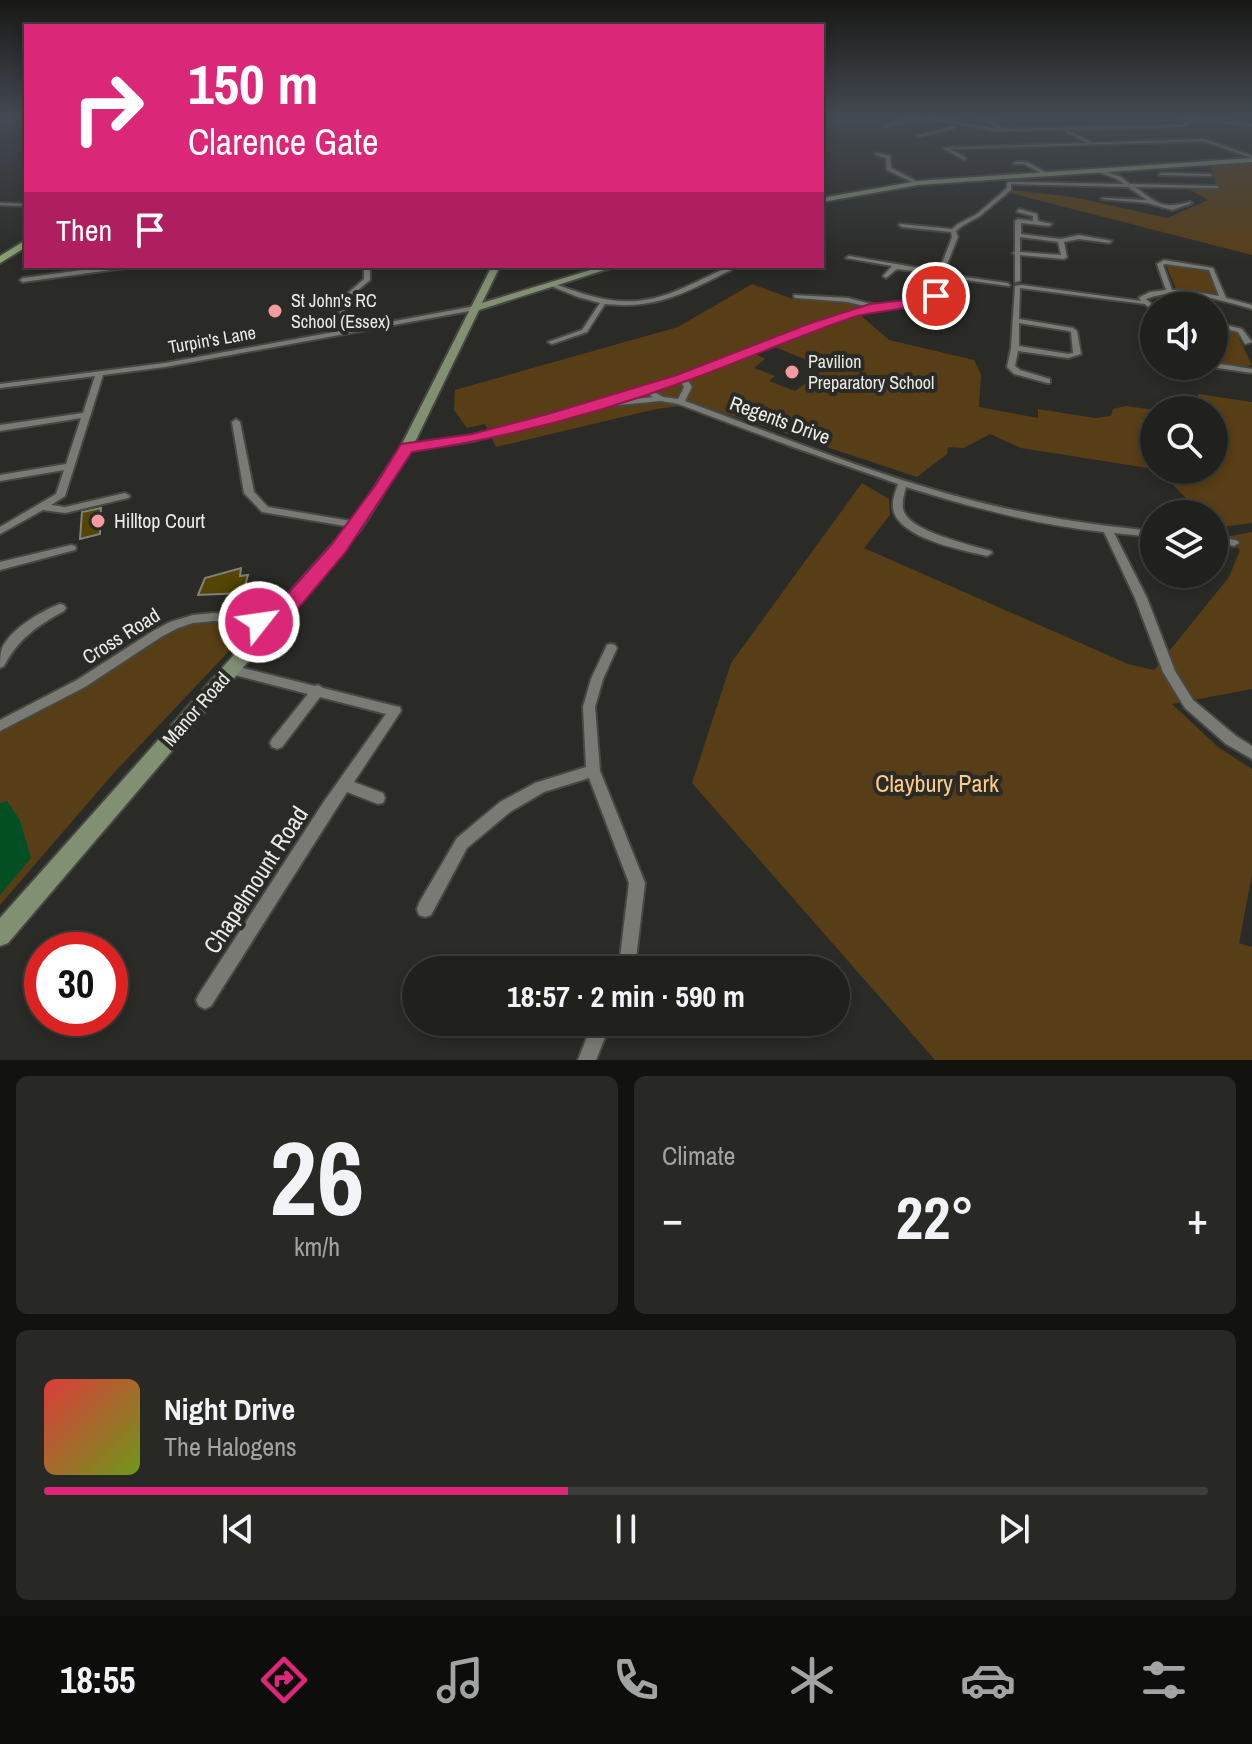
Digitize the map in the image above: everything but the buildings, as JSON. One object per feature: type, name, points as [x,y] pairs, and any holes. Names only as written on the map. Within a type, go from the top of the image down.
[{"type":"main road","points":[[0,260],[24,244]]},
{"type":"street","points":[[889,166],[917,183]]},
{"type":"street","points":[[1032,166],[1047,174]]},
{"type":"street","points":[[824,200],[917,183],[1147,166]]},
{"type":"street","points":[[1098,170],[1130,186],[1152,202]]},
{"type":"street","points":[[1178,186],[1159,173],[1210,175]]},
{"type":"street","points":[[1069,176],[1079,185]]},
{"type":"street","points":[[953,231],[959,224],[981,213],[994,197],[1005,191],[1009,183],[1217,187]]},
{"type":"street","points":[[1103,199],[1152,202],[1172,208],[1190,203]]},
{"type":"street","points":[[0,204],[24,205]]},
{"type":"street","points":[[1019,211],[1035,215],[1036,223]]},
{"type":"street","points":[[1047,381],[1013,369],[1020,284],[1016,253],[1018,221],[1049,224]]},
{"type":"street","points":[[902,225],[953,231]]},
{"type":"street","points":[[406,448],[473,438],[594,405],[682,378],[815,326],[874,307],[931,299],[936,296],[955,237],[953,231]]},
{"type":"street","points":[[1017,235],[1061,241],[1079,237],[1109,241]]},
{"type":"street","points":[[1016,253],[1064,257],[1061,241]]},
{"type":"street","points":[[12,252],[24,251]]},
{"type":"street","points":[[849,258],[941,274],[1140,301]]},
{"type":"street","points":[[1170,292],[1160,264],[1164,262],[1211,269],[1221,292]]},
{"type":"street","points":[[886,276],[896,267]]},
{"type":"street","points":[[23,280],[110,268]]},
{"type":"street","points":[[349,331],[340,303],[367,280],[367,268]]},
{"type":"street","name":"Manor Road","points":[[0,935],[357,525],[406,448],[495,268]]},
{"type":"street","points":[[475,308],[607,268]]},
{"type":"street","points":[[553,285],[603,303],[636,305],[663,301],[729,269]]},
{"type":"street","points":[[796,296],[848,300],[874,307]]},
{"type":"street","points":[[1228,300],[1252,307]]},
{"type":"street","points":[[552,342],[585,331],[603,303]]},
{"type":"street","name":"Turpin's Lane","points":[[0,386],[100,373],[475,308]]},
{"type":"street","points":[[1015,348],[1068,356],[1077,354],[1074,331],[1071,329],[1016,320]]},
{"type":"street","points":[[1228,327],[1240,330],[1248,342]]},
{"type":"street","points":[[1228,367],[1252,371]]},
{"type":"street","points":[[0,531],[60,496],[100,373]]},
{"type":"street","points":[[680,402],[688,387],[682,378]]},
{"type":"street","name":"Regents Drive","points":[[646,390],[661,399],[680,402],[902,484],[1013,514],[1108,531],[1140,533]]},
{"type":"street","points":[[594,405],[661,399]]},
{"type":"street","points":[[0,428],[86,415]]},
{"type":"street","points":[[236,422],[249,493],[265,510],[357,525]]},
{"type":"street","points":[[0,478],[70,466]]},
{"type":"street","points":[[902,484],[898,500],[900,515],[912,527],[987,553]]},
{"type":"street","points":[[43,507],[65,510],[125,496]]},
{"type":"street","points":[[1108,531],[1141,598],[1169,672],[1189,704],[1231,740],[1252,753]]},
{"type":"street","points":[[1228,542],[1234,543]]},
{"type":"street","points":[[0,566],[71,548]]},
{"type":"street","points":[[0,663],[14,638],[31,624],[60,608]]},
{"type":"street","name":"Cross Road","points":[[0,726],[94,676],[173,624],[205,617],[230,616],[271,625]]},
{"type":"street","points":[[611,648],[589,707],[593,771],[637,883],[628,956]]},
{"type":"street","name":"Chapelmount Road","points":[[205,1000],[344,784],[395,711],[231,670]]},
{"type":"street","points":[[277,743],[318,690]]},
{"type":"street","points":[[425,909],[462,843],[505,807],[540,787],[593,771]]},
{"type":"street","points":[[344,784],[378,798]]},
{"type":"street","points":[[587,1060],[596,1036]]},
{"type":"green space","points":[[1211,166],[1252,166],[1252,255],[1006,192],[1012,190],[1073,197],[1167,218],[1208,200],[1187,188],[1217,188]]},
{"type":"green space","points":[[1166,265],[1206,269],[1216,292],[1176,289]]},
{"type":"green space","points":[[752,284],[790,298],[865,305],[857,312],[889,340],[974,360],[981,374],[979,407],[1038,418],[1038,409],[1095,418],[1111,416],[1113,409],[1126,406],[1140,408],[1140,467],[1021,448],[990,434],[964,448],[948,447],[947,454],[917,477],[697,404],[656,409],[496,447],[485,424],[467,428],[454,410],[455,390],[678,327]],"holes":[[[775,347],[826,368],[795,391],[769,381],[775,376],[754,368],[765,359],[756,354]]]},
{"type":"green space","points":[[1228,330],[1236,332],[1252,365],[1228,364]]},
{"type":"green space","points":[[1228,398],[1252,402],[1252,523],[1228,526],[1228,500],[1188,500],[1172,484],[1228,484]]},
{"type":"green space","name":"Claybury Park","points":[[862,483],[889,499],[890,515],[864,548],[1128,664],[1154,670],[1220,588],[1228,588],[1228,578],[1240,550],[1228,536],[1252,532],[1252,689],[1172,704],[1218,747],[1252,769],[1252,874],[1239,943],[1252,947],[1252,1060],[935,1060],[850,963],[850,956],[844,956],[692,783],[731,663]]},
{"type":"green space","points":[[201,621],[236,625],[246,633],[112,775],[0,905],[0,733],[79,691],[169,632]]},
{"type":"shaded area","points":[[7,801],[20,820],[31,858],[0,895],[0,803]]},
{"type":"place","name":"St John's RC School (Essex)","points":[[275,311]]},
{"type":"place","name":"Pavilion Preparatory School","points":[[792,372]]},
{"type":"place","name":"Hilltop Court","points":[[98,521]]},
{"type":"route","points":[[259,622],[271,625],[339,549],[385,485],[406,448],[473,438],[554,417],[682,378],[815,326],[874,307],[926,301],[936,296]]}]
